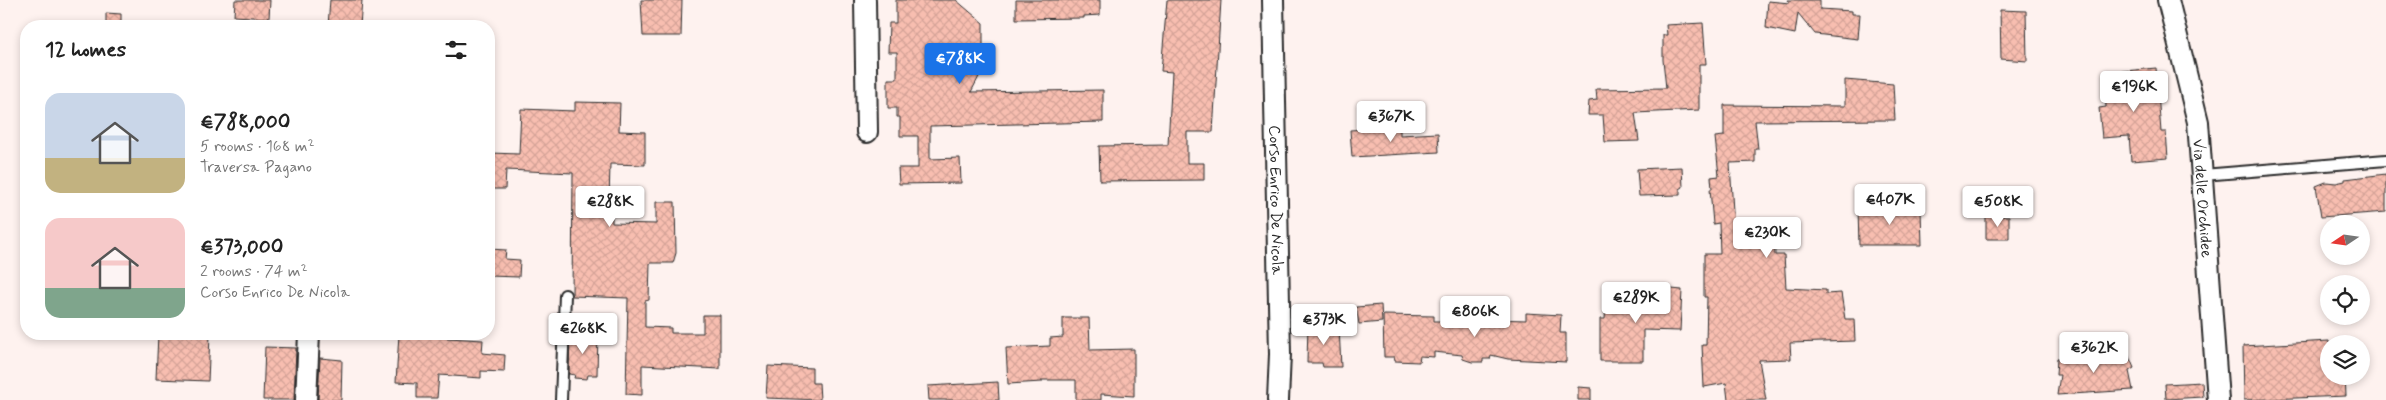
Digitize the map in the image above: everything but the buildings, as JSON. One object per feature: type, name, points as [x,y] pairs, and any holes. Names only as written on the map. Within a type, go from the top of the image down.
[{"type":"street","points":[[865,0],[867,132]]},
{"type":"street","name":"Corso Enrico De Nicola","points":[[1273,0],[1280,354],[1278,400]]},
{"type":"street","name":"Via delle Orchidee","points":[[2168,0],[2198,122],[2218,400]]},
{"type":"street","points":[[297,400],[300,340]]},
{"type":"street","points":[[306,400],[309,340]]},
{"type":"lane","points":[[2203,176],[2386,160]]},
{"type":"lane","points":[[561,400],[565,295]]}]
